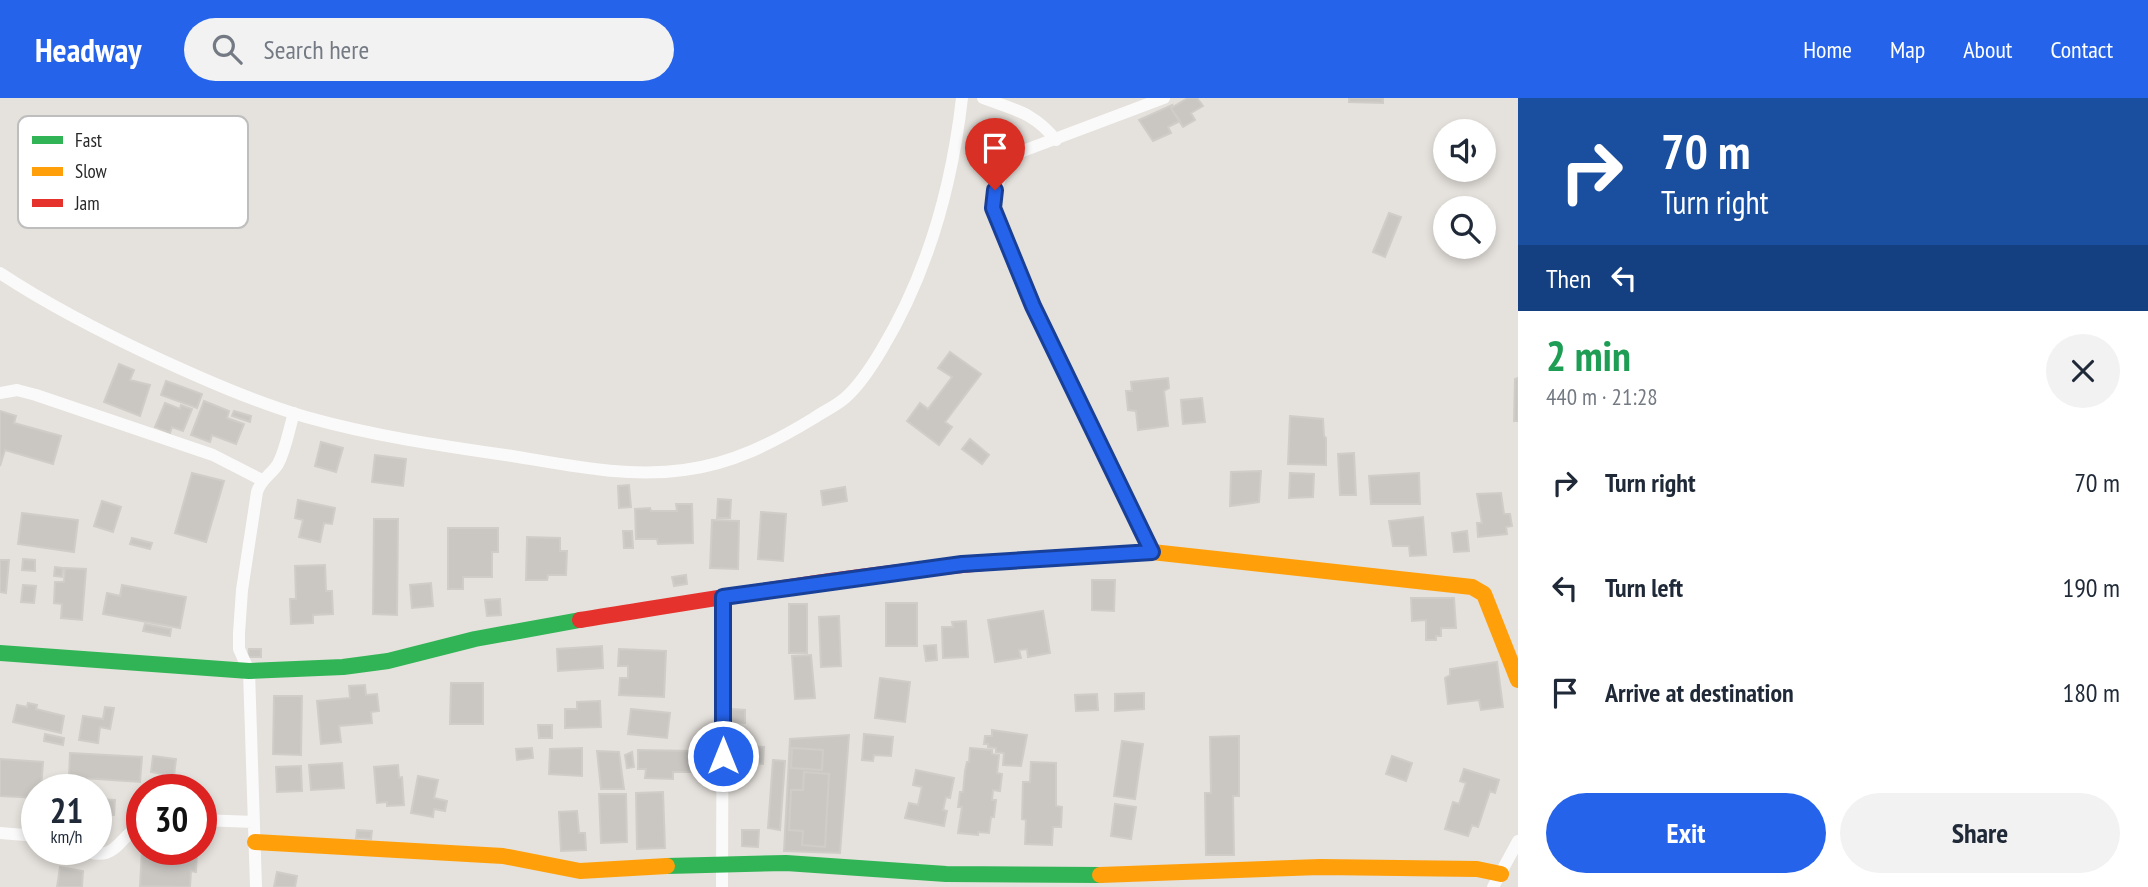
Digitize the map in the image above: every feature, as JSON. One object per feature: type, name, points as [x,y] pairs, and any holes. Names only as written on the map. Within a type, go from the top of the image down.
[{"type":"street","points":[[0,273],[34,296],[121,341],[190,373],[294,413],[447,448],[586,468],[664,472],[709,466],[772,443],[845,398],[861,381],[896,326],[925,257],[950,172],[962,98]]},
{"type":"street","points":[[982,98],[1022,112],[1042,123],[1056,140]]},
{"type":"street","points":[[1152,552],[1033,306],[993,208],[995,190],[1002,172],[1016,154],[1164,98]]},
{"type":"street","points":[[0,393],[17,390],[36,395],[213,455],[262,480]]},
{"type":"street","points":[[256,887],[249,671],[239,649],[240,622],[257,492],[262,480],[281,458],[294,413]]},
{"type":"street","points":[[0,653],[249,671],[343,667],[388,661],[475,639],[723,597],[962,564],[1152,552],[1472,587],[1484,594],[1518,680]]},
{"type":"street","points":[[722,887],[723,597]]},
{"type":"street","points":[[217,821],[254,822]]},
{"type":"street","points":[[0,833],[21,835]]},
{"type":"street","points":[[255,842],[503,856],[580,871],[723,863],[786,863],[985,876],[1128,875],[1321,867],[1476,869],[1497,880],[1518,841]]},
{"type":"building","points":[[1188,98],[1197,98],[1203,106],[1191,113],[1195,120],[1183,127],[1171,108]]},
{"type":"building","points":[[1349,98],[1383,98],[1383,103],[1349,102]]},
{"type":"building","points":[[1172,105],[1171,108],[1180,121],[1168,127],[1171,133],[1153,141],[1139,120]]},
{"type":"building","points":[[1389,213],[1401,217],[1385,257],[1373,252]]},
{"type":"building","points":[[950,352],[981,374],[945,422],[952,427],[939,445],[907,421],[920,403],[928,409],[952,377],[938,368]]},
{"type":"building","points":[[119,364],[134,370],[130,380],[150,385],[140,416],[104,402]]},
{"type":"building","points":[[1168,378],[1169,388],[1164,391],[1168,426],[1138,430],[1136,411],[1128,410],[1126,391],[1132,391],[1131,382]]},
{"type":"building","points":[[1518,378],[1518,421],[1514,421],[1515,379]]},
{"type":"building","points":[[166,381],[202,394],[197,408],[161,395]]},
{"type":"building","points":[[1202,398],[1205,422],[1183,424],[1181,400]]},
{"type":"building","points":[[204,401],[229,411],[227,418],[244,424],[236,444],[212,435],[210,442],[191,435]]},
{"type":"building","points":[[165,403],[180,409],[181,405],[192,409],[183,431],[172,427],[170,433],[155,427]]},
{"type":"building","points":[[0,411],[16,416],[14,423],[61,436],[53,464],[5,450],[0,466]]},
{"type":"building","points":[[234,411],[251,416],[250,422],[232,416]]},
{"type":"building","points":[[1290,416],[1323,419],[1326,465],[1288,464]]},
{"type":"building","points":[[970,439],[989,455],[982,464],[962,449]]},
{"type":"building","points":[[321,442],[343,448],[336,472],[315,466]]},
{"type":"building","points":[[1354,453],[1356,495],[1340,495],[1338,454]]},
{"type":"building","points":[[375,455],[406,459],[403,486],[372,482]]},
{"type":"building","points":[[1261,471],[1259,502],[1230,506],[1231,472]]},
{"type":"building","points":[[192,473],[224,481],[206,542],[175,533]]},
{"type":"building","points":[[1290,473],[1314,474],[1313,497],[1289,498]]},
{"type":"building","points":[[1419,473],[1420,504],[1371,504],[1369,476]]},
{"type":"building","points":[[629,485],[631,507],[619,508],[618,486]]},
{"type":"building","points":[[845,487],[847,501],[823,505],[821,491]]},
{"type":"building","points":[[1501,493],[1504,514],[1510,514],[1512,526],[1506,527],[1507,534],[1478,537],[1477,523],[1482,523],[1477,494]]},
{"type":"building","points":[[718,499],[731,500],[730,518],[717,518]]},
{"type":"building","points":[[298,500],[335,508],[332,524],[324,523],[320,542],[299,537],[303,520],[295,518]]},
{"type":"building","points":[[102,501],[121,507],[113,532],[94,526]]},
{"type":"building","points":[[676,504],[692,504],[693,543],[658,544],[657,539],[636,539],[635,509],[677,511]]},
{"type":"building","points":[[761,512],[786,514],[783,561],[758,559]]},
{"type":"building","points":[[22,513],[78,520],[74,552],[18,544]]},
{"type":"building","points":[[1423,517],[1426,555],[1410,556],[1409,546],[1393,546],[1389,521]]},
{"type":"building","points":[[374,519],[398,519],[397,615],[373,614]]},
{"type":"building","points":[[712,520],[739,521],[738,569],[710,568]]},
{"type":"building","points":[[448,528],[498,528],[498,552],[492,552],[492,577],[463,577],[463,589],[448,589]]},
{"type":"building","points":[[623,531],[632,531],[633,548],[624,548]]},
{"type":"building","points":[[1467,531],[1469,551],[1454,552],[1452,533]]},
{"type":"building","points":[[527,537],[560,538],[560,551],[567,551],[566,575],[548,575],[547,580],[526,580]]},
{"type":"building","points":[[132,538],[152,543],[150,549],[130,544]]},
{"type":"building","points":[[23,559],[35,560],[35,571],[22,570]]},
{"type":"building","points":[[0,560],[9,560],[6,593],[0,592]]},
{"type":"building","points":[[325,565],[326,591],[332,591],[333,614],[313,615],[313,623],[291,624],[290,599],[296,599],[295,566]]},
{"type":"building","points":[[55,567],[63,568],[62,577],[54,576]]},
{"type":"building","points":[[65,568],[86,569],[82,620],[61,618],[62,604],[54,603],[55,582],[64,582]]},
{"type":"building","points":[[686,575],[687,584],[674,586],[672,577]]},
{"type":"building","points":[[1092,580],[1115,580],[1114,611],[1092,610]]},
{"type":"building","points":[[431,583],[433,606],[412,608],[410,585]]},
{"type":"building","points":[[23,585],[36,586],[34,603],[21,602]]},
{"type":"building","points":[[122,585],[186,597],[180,628],[103,614],[107,593],[120,596]]},
{"type":"building","points":[[1411,598],[1454,598],[1456,628],[1441,628],[1441,636],[1436,636],[1436,640],[1426,640],[1426,620],[1412,621]]},
{"type":"building","points":[[500,599],[501,615],[487,616],[485,600]]},
{"type":"building","points":[[886,603],[917,603],[917,646],[886,646]]},
{"type":"building","points":[[789,604],[807,604],[807,653],[789,653]]},
{"type":"building","points":[[1043,611],[1050,653],[1028,657],[1027,649],[1019,650],[1021,658],[995,662],[988,620]]},
{"type":"building","points":[[839,616],[841,666],[821,667],[819,617]]},
{"type":"building","points":[[966,621],[968,657],[943,658],[942,627],[953,627],[952,622]]},
{"type":"building","points":[[145,624],[171,629],[170,636],[143,631]]},
{"type":"building","points":[[936,645],[937,660],[926,661],[924,646]]},
{"type":"building","points":[[602,646],[603,668],[558,671],[557,649]]},
{"type":"building","points":[[249,649],[261,649],[261,657],[248,657]]},
{"type":"building","points":[[619,649],[666,651],[664,697],[619,695],[620,678],[628,678],[628,666],[618,666]]},
{"type":"building","points":[[811,655],[815,698],[795,699],[792,656]]},
{"type":"building","points":[[1497,662],[1503,707],[1481,710],[1479,700],[1448,704],[1445,678],[1450,675],[1450,669]]},
{"type":"building","points":[[880,678],[910,682],[905,722],[875,718]]},
{"type":"building","points":[[451,683],[483,683],[483,724],[450,724]]},
{"type":"building","points":[[365,685],[366,695],[377,694],[379,711],[371,712],[372,723],[339,726],[341,742],[321,744],[317,701],[350,698],[349,686]]},
{"type":"building","points":[[1144,693],[1144,709],[1115,711],[1115,694]]},
{"type":"building","points":[[1097,694],[1098,710],[1076,711],[1075,695]]},
{"type":"building","points":[[274,696],[302,696],[301,755],[273,754]]},
{"type":"building","points":[[600,701],[601,727],[565,728],[565,709],[577,709],[577,702]]},
{"type":"building","points":[[28,703],[37,705],[36,709],[64,716],[61,733],[13,722],[17,705],[27,707]]},
{"type":"building","points":[[105,707],[114,708],[110,729],[100,727],[98,743],[79,740],[83,716],[103,719]]},
{"type":"building","points":[[631,709],[670,713],[667,738],[628,734]]},
{"type":"building","points":[[731,709],[745,710],[745,723],[731,722]]},
{"type":"building","points":[[538,725],[552,725],[552,738],[539,738]]},
{"type":"building","points":[[992,730],[1027,735],[1021,766],[1003,765],[1004,753],[996,752],[996,748],[984,744],[985,736],[992,736]]},
{"type":"building","points":[[45,734],[64,738],[63,745],[44,741]]},
{"type":"building","points":[[864,734],[893,737],[891,756],[874,755],[873,761],[862,760]]},
{"type":"building","points":[[849,735],[840,853],[784,851],[790,739]]},
{"type":"building","points":[[1239,736],[1239,796],[1233,796],[1234,855],[1206,855],[1205,793],[1211,793],[1210,737]]},
{"type":"building","points":[[1122,741],[1143,744],[1135,799],[1114,796]]},
{"type":"building","points":[[747,746],[764,747],[763,764],[745,759]]},
{"type":"building","points":[[532,748],[533,758],[517,760],[516,749]]},
{"type":"building","points":[[582,748],[582,776],[549,774],[550,749]]},
{"type":"building","points":[[792,748],[823,750],[822,770],[791,768]]},
{"type":"building","points":[[970,748],[992,750],[992,754],[999,755],[997,773],[1002,774],[1000,791],[993,790],[992,800],[996,800],[989,833],[978,832],[978,835],[958,833],[962,807],[958,807],[960,792],[963,792]]},
{"type":"building","points":[[638,750],[691,751],[690,772],[673,772],[673,779],[645,778],[646,769],[638,769]]},
{"type":"building","points":[[597,751],[619,752],[624,789],[601,789]]},
{"type":"building","points":[[632,752],[634,767],[627,768],[625,755]]},
{"type":"building","points":[[70,753],[142,757],[141,774],[126,774],[126,781],[112,780],[112,774],[69,774]]},
{"type":"building","points":[[153,756],[176,759],[174,774],[151,772]]},
{"type":"building","points":[[1392,756],[1412,763],[1406,781],[1386,774]]},
{"type":"building","points":[[0,759],[43,762],[42,774],[21,774],[21,797],[0,796]]},
{"type":"building","points":[[773,760],[785,761],[780,830],[768,828]]},
{"type":"building","points":[[1031,762],[1056,763],[1056,806],[1062,807],[1061,827],[1053,827],[1052,845],[1025,844],[1026,820],[1022,819],[1023,782],[1030,782]]},
{"type":"building","points":[[342,763],[344,788],[311,790],[309,765]]},
{"type":"building","points":[[398,765],[399,778],[402,777],[404,805],[387,806],[387,802],[377,803],[374,767]]},
{"type":"building","points":[[301,766],[302,791],[277,792],[276,767]]},
{"type":"building","points":[[1464,769],[1499,780],[1495,793],[1490,791],[1478,827],[1472,825],[1468,836],[1445,829],[1453,802],[1459,804],[1466,783],[1460,781]]},
{"type":"building","points":[[916,770],[954,778],[950,798],[946,797],[943,810],[947,811],[944,826],[905,818],[909,803],[918,805],[922,787],[913,785]]},
{"type":"building","points":[[804,772],[829,774],[825,847],[802,845],[803,831],[789,830],[791,790],[803,790]]},
{"type":"building","points":[[418,776],[438,780],[434,798],[447,801],[445,811],[434,809],[433,817],[411,813]]},
{"type":"building","points":[[663,792],[665,848],[637,849],[636,793]]},
{"type":"building","points":[[599,794],[626,794],[627,842],[601,843]]},
{"type":"building","points":[[112,800],[115,800],[112,815]]},
{"type":"building","points":[[1115,804],[1136,807],[1131,839],[1111,836]]},
{"type":"building","points":[[577,811],[579,833],[585,833],[586,850],[561,851],[559,812]]},
{"type":"building","points":[[357,830],[372,831],[371,839],[356,838]]},
{"type":"building","points":[[742,830],[759,830],[758,847],[742,846]]},
{"type":"building","points":[[141,865],[196,865],[196,872],[191,871],[190,887],[140,886]]},
{"type":"building","points":[[60,867],[83,871],[82,887],[57,887]]},
{"type":"building","points":[[277,872],[297,876],[295,887],[274,887]]},
{"type":"traffic: fast","points":[[0,653],[249,671],[343,667],[388,661],[475,639],[580,620]]},
{"type":"traffic: fast","points":[[667,866],[786,863],[946,874],[1100,875]]},
{"type":"traffic: slow","points":[[1036,559],[1152,552],[1472,587],[1484,594],[1518,680]]},
{"type":"traffic: slow","points":[[255,842],[503,856],[580,871],[667,866]]},
{"type":"traffic: slow","points":[[1100,875],[1320,867],[1477,869],[1501,874]]},
{"type":"traffic: jam","points":[[580,620],[864,576],[1036,559]]},
{"type":"route","points":[[723,756],[723,597],[962,564],[1152,552],[1033,306],[993,208],[995,190]]}]
